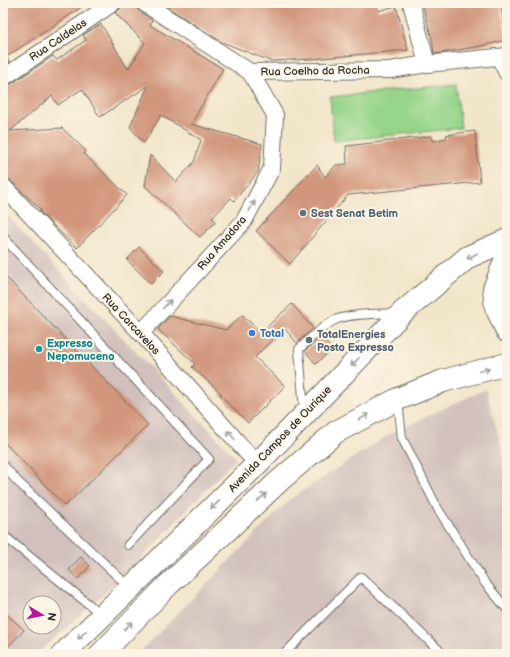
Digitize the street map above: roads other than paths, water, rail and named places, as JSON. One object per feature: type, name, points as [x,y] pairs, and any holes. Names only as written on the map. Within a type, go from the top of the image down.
[{"type":"highway","name":"Avenida Campos de Ourique","points":[[63,654],[257,464],[402,313],[468,257],[507,240]]},
{"type":"highway","points":[[507,256],[494,289],[496,307],[507,331]]},
{"type":"highway","points":[[101,654],[168,585],[279,481],[336,432],[398,399],[443,381],[507,364]]},
{"type":"street","name":"Rua Caldelas","points":[[3,78],[113,3]]},
{"type":"street","name":"Rua Coelho da Rocha","points":[[144,3],[250,72],[390,70],[427,64],[503,56]]},
{"type":"street","points":[[411,3],[427,64]]},
{"type":"street","points":[[503,56],[507,73]]},
{"type":"street","name":"Rua Amadora","points":[[140,333],[244,221],[272,168],[275,115],[250,72]]},
{"type":"street","name":"Rua Carcavelos","points":[[3,186],[140,333],[257,464]]},
{"type":"lane","points":[[3,237],[209,459],[128,546]]},
{"type":"lane","points":[[304,414],[299,349],[322,329],[336,320],[358,315],[402,313]]},
{"type":"lane","points":[[398,399],[402,438],[435,502],[485,583],[507,609]]},
{"type":"lane","points":[[3,466],[130,588]]},
{"type":"lane","points":[[3,535],[102,615]]},
{"type":"lane","points":[[284,654],[361,577],[443,654]]},
{"type":"place","name":"Sest Senat Betim","points":[[303,213]]},
{"type":"place","name":"Total","points":[[252,333]]},
{"type":"place","name":"TotalEnergies Posto Expresso","points":[[309,340]]},
{"type":"place","name":"Expresso Nepomuceno","points":[[39,349]]}]
